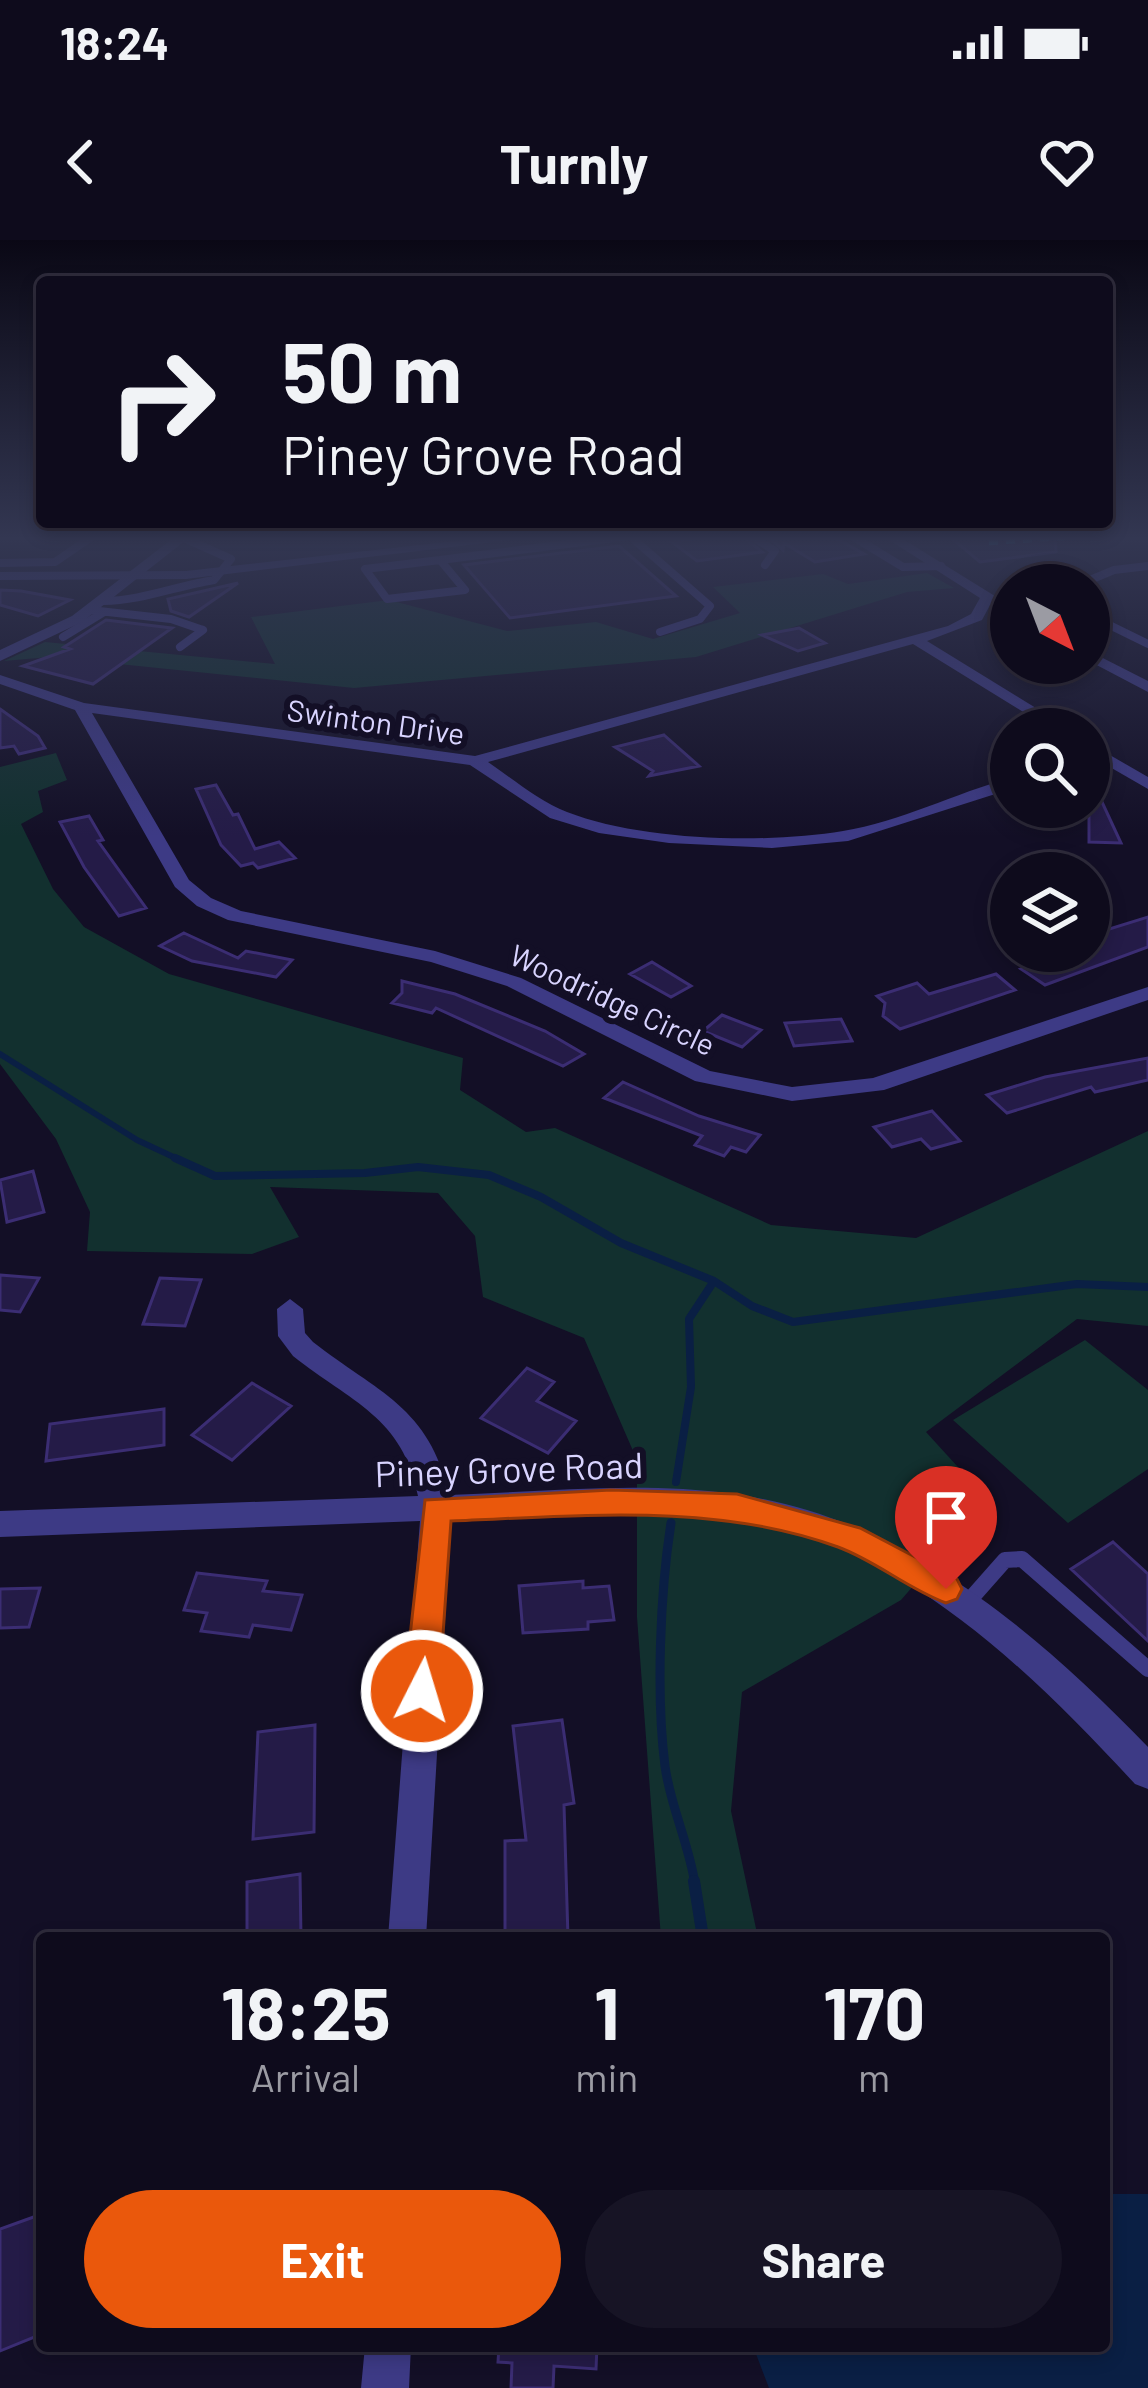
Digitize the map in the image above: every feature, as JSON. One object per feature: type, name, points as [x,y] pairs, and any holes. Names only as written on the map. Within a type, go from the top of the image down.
[{"type":"street","points":[[0,656],[41,636]]},
{"type":"street","points":[[475,761],[927,636]]},
{"type":"street","points":[[916,640],[1028,708]]},
{"type":"street","points":[[1110,666],[1148,687]]},
{"type":"street","name":"Swinton Drive","points":[[0,679],[81,707],[475,761],[532,802],[583,823],[669,838],[746,843],[824,840],[869,832],[990,789]]},
{"type":"street","name":"Woodridge Circle","points":[[81,707],[93,736],[182,883],[204,902],[254,921],[435,957],[514,982],[688,1069],[728,1083],[792,1094],[848,1092],[1148,993]]},
{"type":"street","points":[[1110,762],[1148,784]]},
{"type":"street","points":[[290,1309],[292,1336],[303,1349],[380,1400],[414,1436],[426,1456],[436,1509],[407,1932]]},
{"type":"street","name":"Piney Grove Road","points":[[0,1524],[611,1502],[737,1507],[849,1537],[925,1575],[1033,1656],[1148,1772]]},
{"type":"street","points":[[385,2388],[388,2352]]},
{"type":"lane","points":[[180,646],[194,636]]},
{"type":"lane","points":[[967,1603],[1005,1560],[1022,1559],[1148,1669]]},
{"type":"green space","points":[[261,636],[763,636],[696,657],[354,688],[50,657],[4,661],[45,642],[275,664]]},
{"type":"green space","points":[[56,753],[67,780],[38,791],[43,812],[21,824],[53,889],[84,927],[169,974],[463,1058],[460,1090],[526,1132],[555,1128],[771,1225],[916,1238],[1148,1131],[1148,1326],[1077,1319],[926,1432],[988,1500],[901,1600],[742,1692],[731,1811],[757,1932],[661,1932],[637,1617],[637,1460],[584,1338],[483,1297],[475,1236],[438,1193],[270,1187],[299,1237],[252,1254],[87,1251],[90,1212],[56,1139],[0,1064],[0,767]]},
{"type":"green space","points":[[1085,1340],[1148,1390],[1148,1469],[1068,1523],[953,1420]]},
{"type":"water","points":[[1110,2194],[1148,2194],[1148,2388],[769,2388],[755,2352],[1110,2352]]},
{"type":"building","points":[[81,636],[160,636],[93,684],[23,666],[70,649],[64,647]]},
{"type":"building","points":[[765,636],[813,636],[825,643],[798,651]]},
{"type":"building","points":[[0,709],[38,736],[45,748],[19,754],[14,746],[0,748]]},
{"type":"building","points":[[664,735],[699,766],[649,776],[653,771],[615,747]]},
{"type":"building","points":[[216,785],[233,815],[238,814],[255,849],[279,842],[295,858],[258,868],[253,863],[241,866],[221,845],[196,789]]},
{"type":"building","points":[[89,816],[103,840],[98,841],[146,908],[119,916],[84,867],[60,822]]},
{"type":"building","points":[[1110,819],[1121,843],[1089,842],[1089,828],[1110,828]]},
{"type":"building","points":[[1148,917],[1148,947],[1110,961],[1110,929]]},
{"type":"building","points":[[184,933],[238,958],[246,951],[292,960],[276,977],[192,961],[160,946]]},
{"type":"building","points":[[652,962],[691,986],[671,997],[630,974]]},
{"type":"building","points":[[1026,972],[1080,972],[1045,985]]},
{"type":"building","points":[[996,974],[1015,990],[900,1029],[883,1016],[885,1003],[877,996],[917,983],[929,994]]},
{"type":"building","points":[[402,981],[455,994],[545,1031],[584,1054],[563,1066],[436,1008],[432,1013],[392,1003],[402,993]]},
{"type":"building","points":[[722,1015],[761,1030],[742,1047],[703,1031]]},
{"type":"building","points":[[841,1019],[852,1041],[794,1046],[785,1023]]},
{"type":"building","points":[[1148,1058],[1148,1080],[1095,1092],[1091,1087],[1007,1113],[987,1095],[1045,1077]]},
{"type":"building","points":[[623,1082],[699,1116],[760,1135],[746,1152],[731,1147],[724,1156],[695,1145],[702,1136],[604,1098]]},
{"type":"building","points":[[932,1111],[960,1141],[931,1149],[921,1139],[892,1147],[874,1127]]},
{"type":"building","points":[[33,1171],[44,1212],[7,1222],[0,1180]]},
{"type":"building","points":[[0,1275],[39,1278],[20,1312],[0,1310]]},
{"type":"building","points":[[160,1278],[201,1280],[185,1326],[143,1324]]},
{"type":"building","points":[[527,1368],[554,1382],[537,1401],[576,1421],[548,1453],[481,1418]]},
{"type":"building","points":[[252,1383],[291,1406],[232,1460],[192,1435]]},
{"type":"building","points":[[164,1409],[164,1445],[46,1461],[50,1424]]},
{"type":"building","points":[[1113,1542],[1148,1574],[1148,1641],[1071,1569]]},
{"type":"building","points":[[197,1573],[267,1581],[263,1591],[302,1595],[291,1630],[253,1625],[249,1637],[201,1631],[207,1613],[184,1610]]},
{"type":"building","points":[[583,1581],[583,1588],[609,1586],[614,1620],[588,1622],[588,1629],[523,1633],[519,1586]]},
{"type":"building","points":[[40,1588],[29,1627],[0,1628],[0,1589]]},
{"type":"building","points":[[562,1720],[574,1803],[564,1805],[568,1932],[505,1932],[505,1841],[526,1840],[513,1726]]},
{"type":"building","points":[[315,1725],[314,1832],[253,1839],[258,1732]]},
{"type":"building","points":[[300,1874],[301,1932],[247,1932],[247,1882]]},
{"type":"building","points":[[36,2216],[36,2336],[0,2351],[0,2229]]},
{"type":"building","points":[[499,2352],[597,2352],[596,2369],[554,2366],[553,2388],[511,2388],[512,2363],[498,2362]]},
{"type":"waterway","points":[[0,1054],[137,1140],[182,1161]]},
{"type":"waterway","points":[[175,1158],[215,1176],[365,1173],[418,1167],[489,1175],[541,1197],[621,1243],[714,1281]]},
{"type":"waterway","points":[[676,1482],[691,1387],[689,1319],[714,1281]]},
{"type":"waterway","points":[[714,1281],[752,1306],[793,1322],[1077,1284],[1148,1287]]},
{"type":"waterway","points":[[671,1523],[660,1644],[662,1738],[667,1781],[695,1884]]},
{"type":"waterway","points":[[694,1881],[702,1932]]},
{"type":"route","points":[[422,1691],[436,1509],[611,1502],[737,1507],[849,1537],[946,1589]]}]
